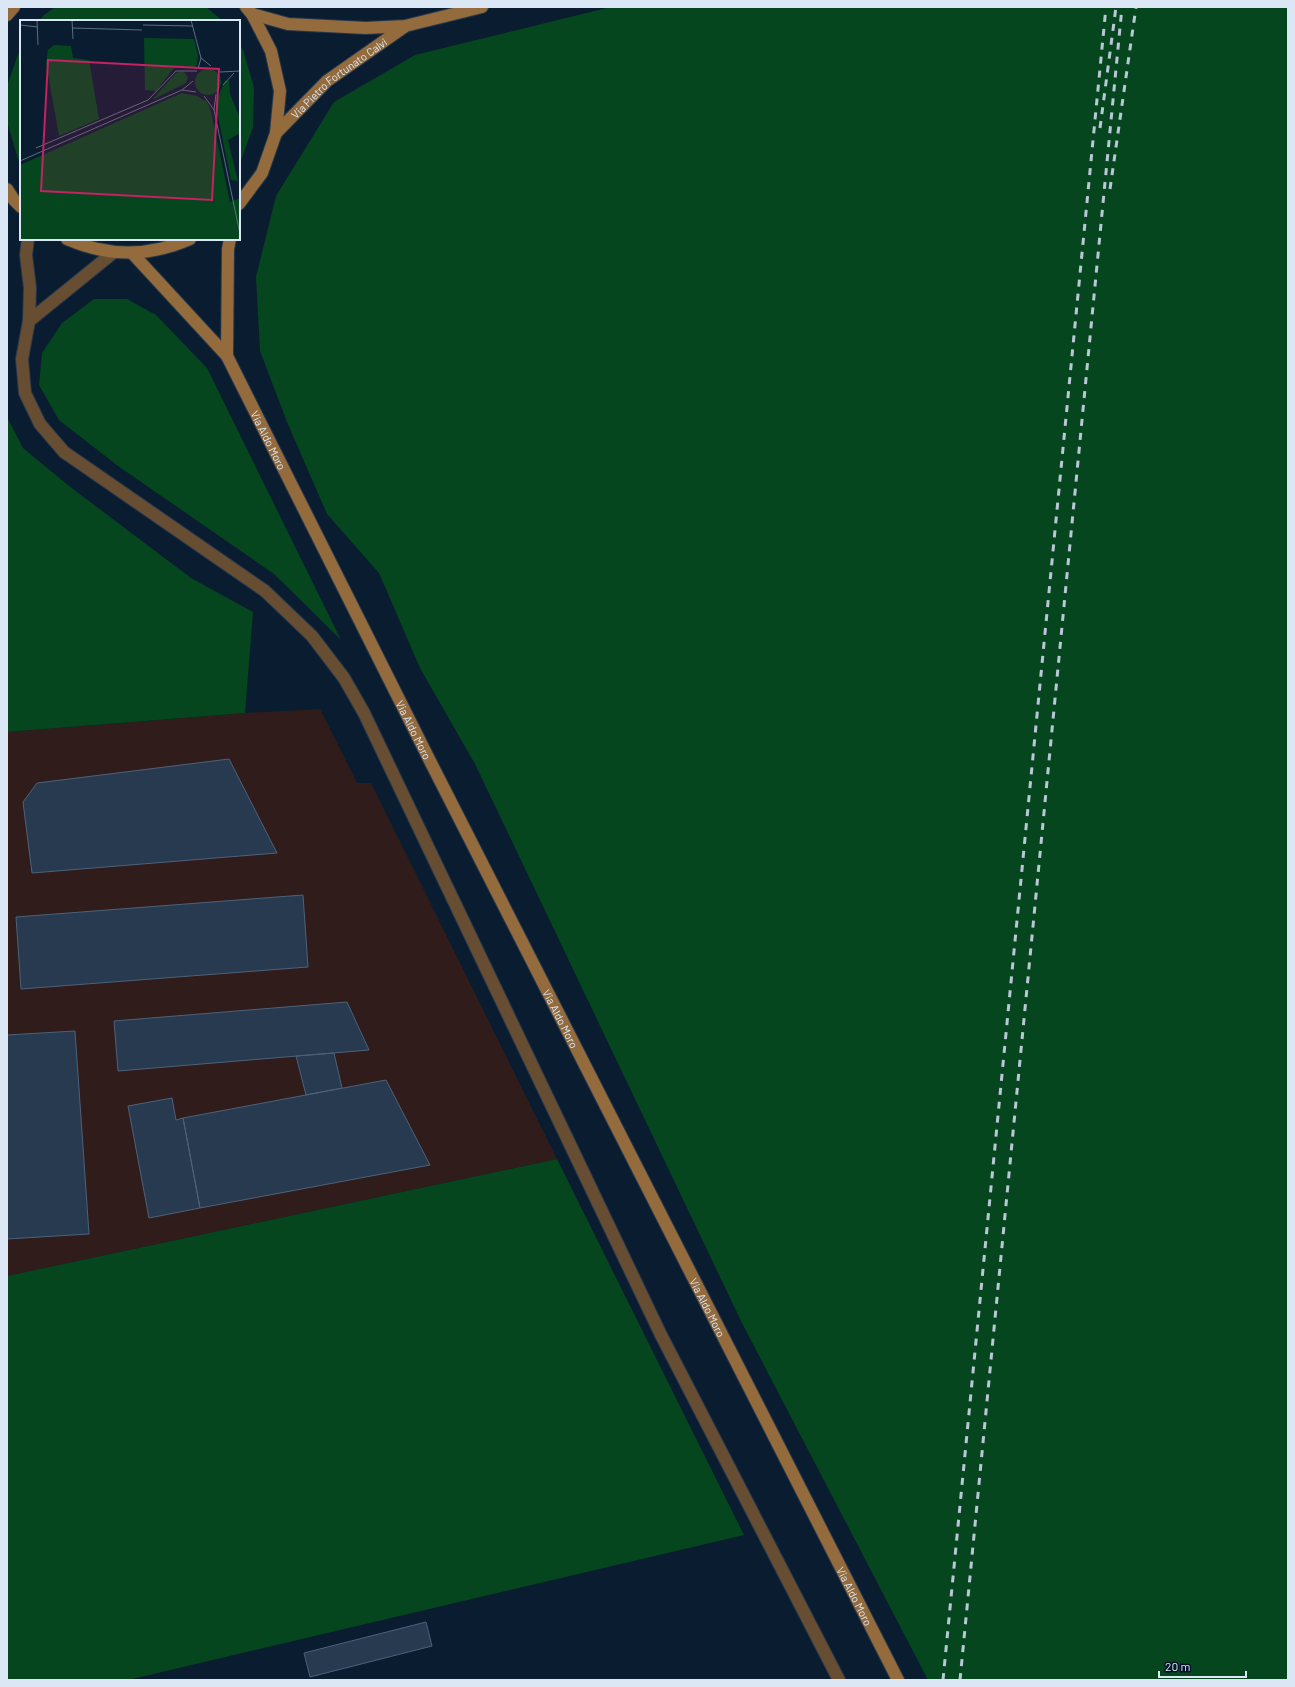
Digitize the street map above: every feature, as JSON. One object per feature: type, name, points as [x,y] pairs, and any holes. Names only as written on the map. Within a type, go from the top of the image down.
[{"type":"main road","points":[[7,15],[14,7]]},
{"type":"main road","name":"Via Pietro Fortunato Calvi","points":[[249,11],[288,24],[366,28],[405,26],[482,7]]},
{"type":"main road","points":[[240,203],[262,173],[276,133],[280,91],[271,51],[249,11]]},
{"type":"main road","name":"Via Pietro Fortunato Calvi","points":[[276,133],[327,81],[405,26]]},
{"type":"main road","points":[[7,189],[14,202]]},
{"type":"main road","points":[[69,240],[83,246],[114,252],[132,253],[170,247],[188,240]]},
{"type":"main road","name":"Via Aldo Moro","points":[[227,356],[228,249],[230,240]]},
{"type":"main road","name":"Via Aldo Moro","points":[[132,253],[227,356],[436,774],[898,1680]]},
{"type":"street","points":[[28,240],[26,254],[30,288],[29,321],[22,359],[25,393],[40,424],[64,452],[265,591],[312,636],[344,678],[364,713],[661,1336],[840,1680]]},
{"type":"street","points":[[29,321],[114,252]]},
{"type":"shaded area","points":[[320,709],[357,783],[371,783],[557,1159],[7,1276],[7,732],[245,713]]},
{"type":"green space","points":[[55,7],[206,7],[222,20],[40,20]]},
{"type":"green space","points":[[611,7],[1288,7],[1288,1680],[928,1680],[742,1323],[475,764],[420,668],[379,573],[327,514],[287,422],[260,351],[256,277],[276,196],[334,102],[415,55]]},
{"type":"green space","points":[[240,46],[243,50],[254,87],[253,127],[240,163]]},
{"type":"green space","points":[[20,49],[20,162],[7,122],[8,83]]},
{"type":"green space","points":[[94,299],[127,299],[156,315],[207,368],[341,640],[274,574],[118,466],[59,420],[39,385],[42,353],[62,323]]},
{"type":"green space","points":[[7,417],[23,448],[69,486],[191,578],[253,612],[245,713],[7,732]]},
{"type":"green space","points":[[557,1159],[744,1535],[128,1680],[7,1680],[7,1276]]},
{"type":"building","points":[[229,759],[277,853],[32,873],[23,802],[37,783]]},
{"type":"building","points":[[303,895],[308,967],[21,989],[16,917]]},
{"type":"building","points":[[347,1002],[369,1050],[118,1071],[114,1021]]},
{"type":"building","points":[[75,1031],[89,1234],[7,1239],[7,1035]]},
{"type":"building","points":[[334,1053],[342,1088],[306,1095],[296,1056]]},
{"type":"building","points":[[386,1080],[430,1165],[200,1208],[183,1118]]},
{"type":"building","points":[[172,1098],[176,1120],[183,1118],[200,1208],[149,1218],[128,1106]]},
{"type":"building","points":[[426,1622],[432,1646],[310,1677],[304,1653]]},
{"type":"railway","points":[[943,1680],[1106,7]]},
{"type":"railway","points":[[1100,128],[1116,7]]},
{"type":"railway","points":[[960,1680],[1122,7]]},
{"type":"railway","points":[[1110,189],[1136,7]]}]
